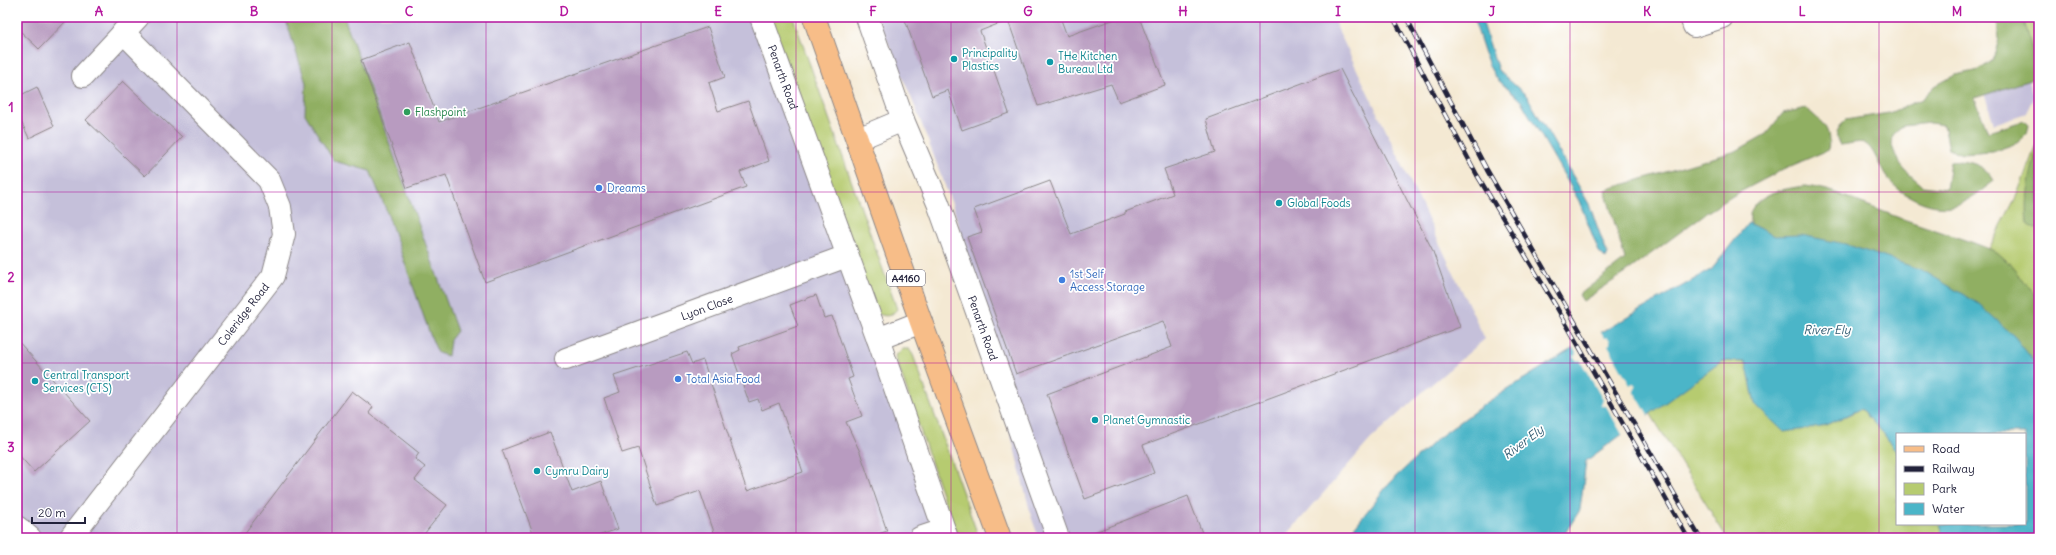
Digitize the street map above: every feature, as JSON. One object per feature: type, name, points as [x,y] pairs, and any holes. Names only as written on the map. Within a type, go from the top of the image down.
[{"type":"main road","name":"A4160","points":[[814,17],[921,322],[1000,538]]},
{"type":"street","points":[[83,76],[138,17]]},
{"type":"street","name":"Penarth Road","points":[[761,17],[878,340],[946,534]]},
{"type":"street","name":"Penarth Road","points":[[867,17],[903,120],[938,203],[1058,538]]},
{"type":"street","points":[[1691,17],[1694,26],[1722,17]]},
{"type":"street","name":"Coleridge Road","points":[[70,538],[273,276],[284,234],[280,207],[269,180],[123,32]]},
{"type":"street","points":[[858,139],[903,120]]},
{"type":"street","name":"Lyon Close","points":[[566,359],[847,256]]},
{"type":"street","points":[[878,340],[921,322]]},
{"type":"street","points":[[17,527],[30,538]]},
{"type":"street","points":[[920,538],[946,534]]},
{"type":"shaded area","points":[[17,17],[751,17],[945,538],[17,538]]},
{"type":"shaded area","points":[[877,17],[1332,17],[1485,339],[1426,389],[1371,439],[1284,538],[1039,538],[1032,519],[955,212],[916,109]]},
{"type":"shaded area","points":[[2028,79],[2034,96],[2026,113],[1994,124],[1984,93]]},
{"type":"green space","points":[[285,17],[344,17],[457,331],[450,340],[448,356],[438,353],[431,337],[385,207],[370,171],[334,161],[305,114],[306,83]]},
{"type":"green space","points":[[770,17],[793,17],[897,309],[892,314],[884,316],[875,312]]},
{"type":"green space","points":[[1996,17],[2023,17],[2036,65],[2033,79],[1975,98],[1988,132],[2024,121],[2028,125],[2026,135],[2017,143],[1992,152],[1962,154],[1949,149],[1944,125],[1929,123],[1903,126],[1893,135],[1892,146],[1898,161],[1909,174],[1923,186],[1946,189],[1950,162],[1956,161],[1969,162],[1981,167],[1991,175],[1994,181],[1974,196],[1963,202],[1952,206],[1935,206],[1916,200],[1893,184],[1884,174],[1874,153],[1868,145],[1859,142],[1840,145],[1837,138],[1837,132],[1845,120],[1889,113],[1922,99],[1935,86],[1955,75],[1979,70],[1992,61],[1999,38]]},
{"type":"green space","points":[[2016,17],[2039,17],[2039,108],[2032,71]]},
{"type":"green space","points":[[1806,108],[1821,122],[1827,131],[1829,142],[1828,150],[1784,169],[1736,194],[1706,213],[1625,273],[1583,301],[1579,295],[1625,259],[1605,190],[1736,151],[1766,134],[1783,113]]},
{"type":"green space","points":[[2039,138],[2039,343],[1972,281],[2016,197]]},
{"type":"green space","points":[[2039,144],[2039,228],[2035,229],[2028,224],[2027,202],[2033,164]]},
{"type":"green space","points":[[1806,186],[1828,190],[1897,217],[1997,252],[2007,261],[2039,300],[2039,387],[1781,240],[1750,225],[1751,211],[1756,203],[1768,195],[1776,192]]},
{"type":"green space","points":[[903,349],[909,349],[913,355],[979,538],[957,538],[895,356]]},
{"type":"green space","points":[[1722,361],[1746,362],[1755,404],[1821,427],[1861,409],[1884,434],[1896,452],[1896,525],[1940,525],[1945,538],[1727,538],[1650,413]]},
{"type":"water","points":[[1473,17],[1481,17],[1498,70],[1527,96],[1589,204],[1607,253],[1605,258],[1599,252],[1579,201],[1521,101],[1496,78],[1489,66]]},
{"type":"water","name":"River Ely","points":[[1748,223],[1775,236],[1801,235],[1845,244],[1922,270],[1979,304],[2015,337],[2039,368],[2039,538],[1945,538],[1940,525],[2026,525],[2026,433],[1896,433],[1896,452],[1884,434],[1861,409],[1821,427],[1784,432],[1755,404],[1746,362],[1722,361],[1586,461],[1580,510],[1562,538],[1346,538],[1390,482],[1438,438],[1486,403],[1565,353],[1712,269]]},
{"type":"pier","points":[[1600,331],[1604,338],[1607,337],[1610,340],[1610,344],[1608,345],[1630,385],[1633,383],[1637,385],[1634,391],[1649,417],[1623,436],[1606,406],[1600,406],[1603,400],[1580,360],[1578,361],[1575,359],[1574,356],[1577,355],[1572,346]]},
{"type":"building","points":[[17,17],[70,17],[39,49],[17,28]]},
{"type":"building","points":[[904,17],[1060,17],[1067,36],[1121,17],[1139,17],[1165,85],[1119,102],[1111,84],[1038,106],[1008,20],[980,31],[1009,113],[962,130],[948,90],[932,96]]},
{"type":"building","points":[[708,27],[725,77],[709,83],[718,111],[748,101],[769,161],[740,172],[746,187],[485,282],[446,175],[407,188],[361,60],[410,42],[439,122]]},
{"type":"building","points":[[1340,69],[1432,249],[1460,327],[1143,445],[1154,473],[1085,499],[1047,394],[1172,347],[1163,321],[1016,374],[967,237],[982,232],[974,209],[1050,181],[1071,234],[1125,214],[1125,212],[1173,194],[1164,169],[1215,152],[1206,119]]},
{"type":"building","points":[[123,81],[182,137],[145,176],[86,120]]},
{"type":"building","points":[[37,87],[54,126],[29,138],[17,113],[17,97]]},
{"type":"building","points":[[816,295],[824,318],[832,316],[853,377],[848,379],[862,416],[846,422],[860,452],[887,531],[866,538],[716,538],[700,491],[657,506],[638,448],[622,453],[604,398],[620,392],[614,376],[687,352],[692,364],[703,360],[747,491],[803,472],[779,403],[762,410],[758,399],[749,402],[732,354],[740,350],[739,347],[798,326],[790,305]]},
{"type":"building","name":"Central Transport Services (CTS)","points":[[17,340],[90,421],[34,472],[17,453]]},
{"type":"building","points":[[352,391],[373,407],[369,413],[419,453],[415,459],[425,467],[415,480],[447,505],[421,538],[241,538]]},
{"type":"building","points":[[550,432],[572,492],[601,481],[618,529],[592,538],[535,538],[502,450]]},
{"type":"building","points":[[1188,496],[1204,538],[1082,538],[1082,537]]},
{"type":"railway","points":[[1393,17],[1477,175],[1557,308],[1688,538]]},
{"type":"railway","points":[[1406,17],[1487,170],[1700,538]]},
{"type":"place","name":"Principality Plastics","points":[[954,59]]},
{"type":"place","name":"THe Kitchen Bureau Ltd","points":[[1050,62]]},
{"type":"place","name":"Flashpoint","points":[[407,112]]},
{"type":"place","name":"Dreams","points":[[599,188]]},
{"type":"place","name":"Global Foods","points":[[1279,203]]},
{"type":"place","name":"1st Self Access Storage","points":[[1062,280]]},
{"type":"place","name":"Total Asia Food","points":[[678,379]]},
{"type":"place","name":"Central Transport Services (CTS)","points":[[35,381]]},
{"type":"place","name":"Planet Gymnastic","points":[[1095,420]]},
{"type":"place","name":"Cymru Dairy","points":[[537,471]]}]
